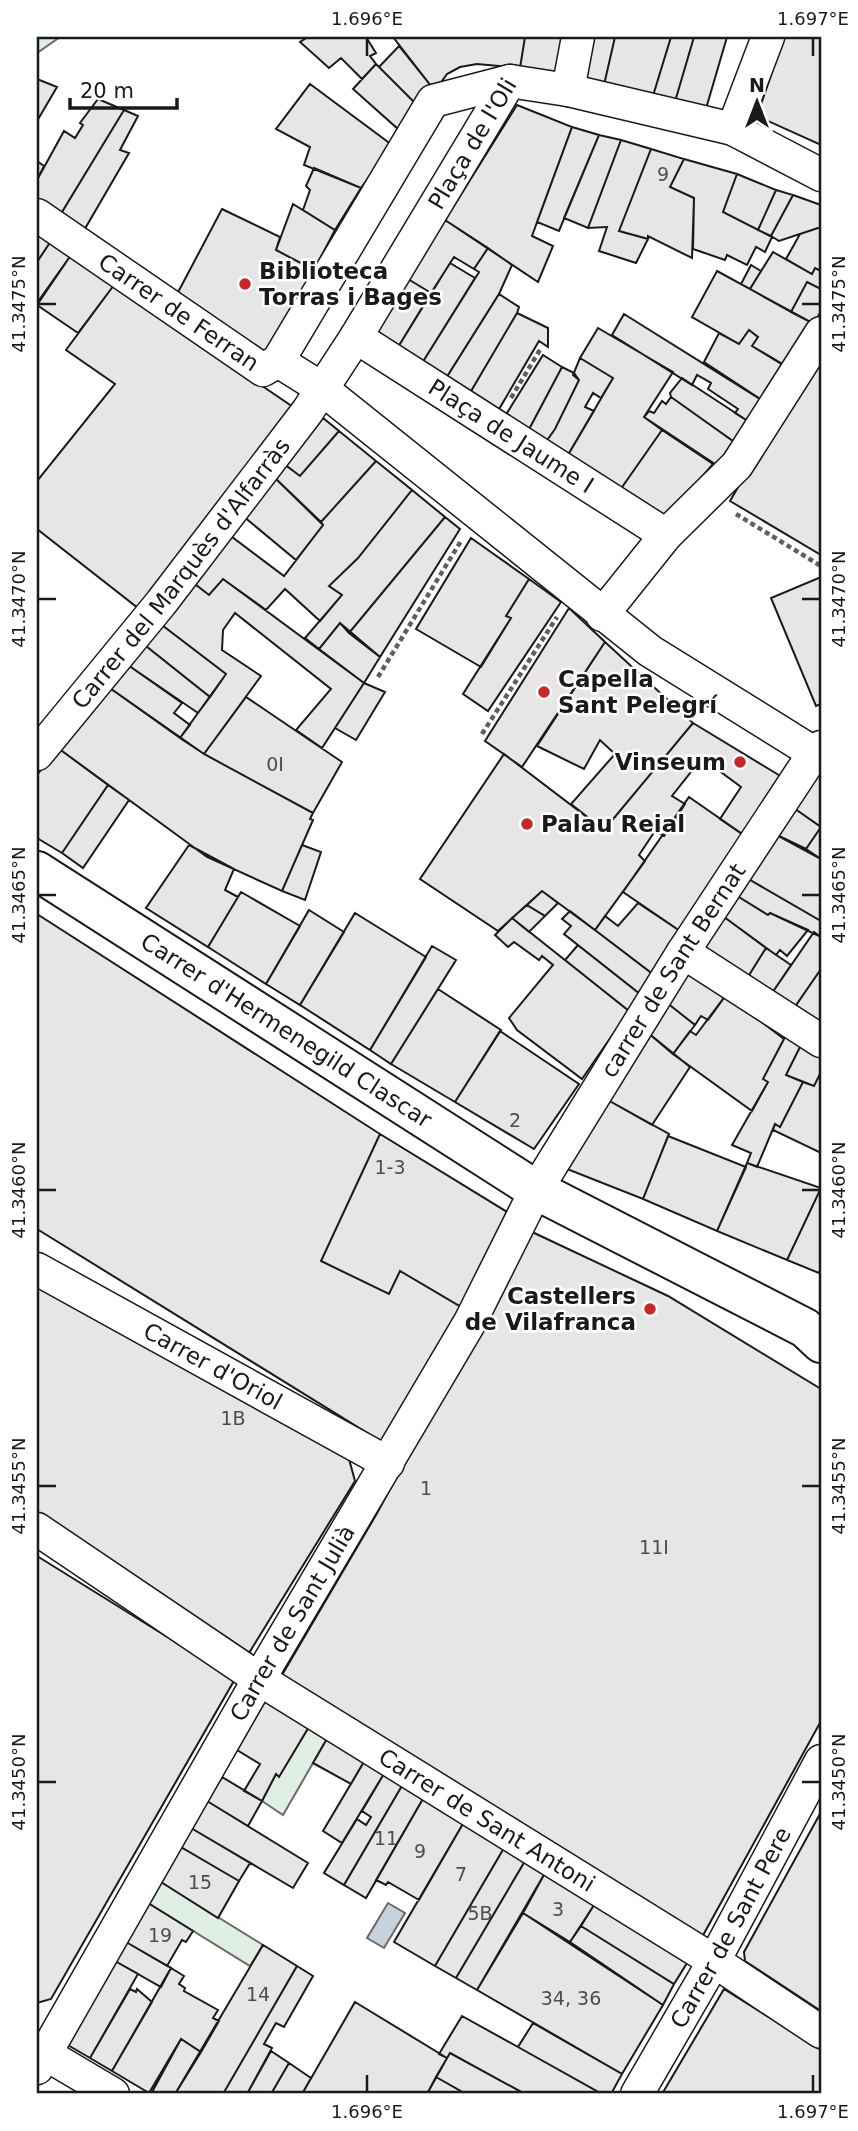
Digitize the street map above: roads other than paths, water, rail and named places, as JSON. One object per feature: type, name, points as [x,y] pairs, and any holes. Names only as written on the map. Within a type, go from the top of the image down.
[{"type":"street","points":[[568,90],[578,37]]},
{"type":"street","points":[[733,129],[768,37]]},
{"type":"street","points":[[510,81],[568,90],[733,129],[821,175]]},
{"type":"street","name":"Plaça de l'Oli","points":[[321,388],[356,337],[510,81]]},
{"type":"street","name":"Plaça de l'Oli","points":[[278,361],[433,101],[510,81]]},
{"type":"street","name":"Carrer de Ferran","points":[[37,215],[263,370],[278,361],[321,388]]},
{"type":"street","points":[[602,615],[666,535],[737,465],[821,333]]},
{"type":"street","name":"Plaça de Jaume I","points":[[356,337],[666,535]]},
{"type":"street","points":[[321,388],[650,651],[818,750]]},
{"type":"street","name":"Carrer del Marquès d'Alfarràs","points":[[37,754],[162,603],[307,412],[321,388]]},
{"type":"street","name":"carrer de Sant Bernat","points":[[536,1190],[683,952],[818,750]]},
{"type":"street","name":"Carrer d'Hermenegild Clascar","points":[[37,871],[536,1190],[805,1328],[821,1343]]},
{"type":"street","points":[[683,952],[821,1041]]},
{"type":"street","name":"Carrer de Sant Julià","points":[[40,2057],[470,1322],[536,1190]]},
{"type":"street","name":"Carrer d'Oriol","points":[[37,1269],[388,1463]]},
{"type":"street","name":"Carrer de Sant Antoni","points":[[37,1529],[259,1679],[714,1961],[821,2032]]},
{"type":"street","name":"Carrer de Sant Pere","points":[[637,2094],[714,1961],[821,1761]]},
{"type":"street","points":[[40,2057],[113,2094]]},
{"type":"place","name":"Biblioteca Torras i Bages","points":[[245,284]]},
{"type":"place","name":"Capella Sant Pelegrí","points":[[544,692]]},
{"type":"place","name":"Vinseum","points":[[740,762]]},
{"type":"place","name":"Palau Reial","points":[[527,824]]},
{"type":"place","name":"Castellers de Vilafranca","points":[[650,1309]]}]
